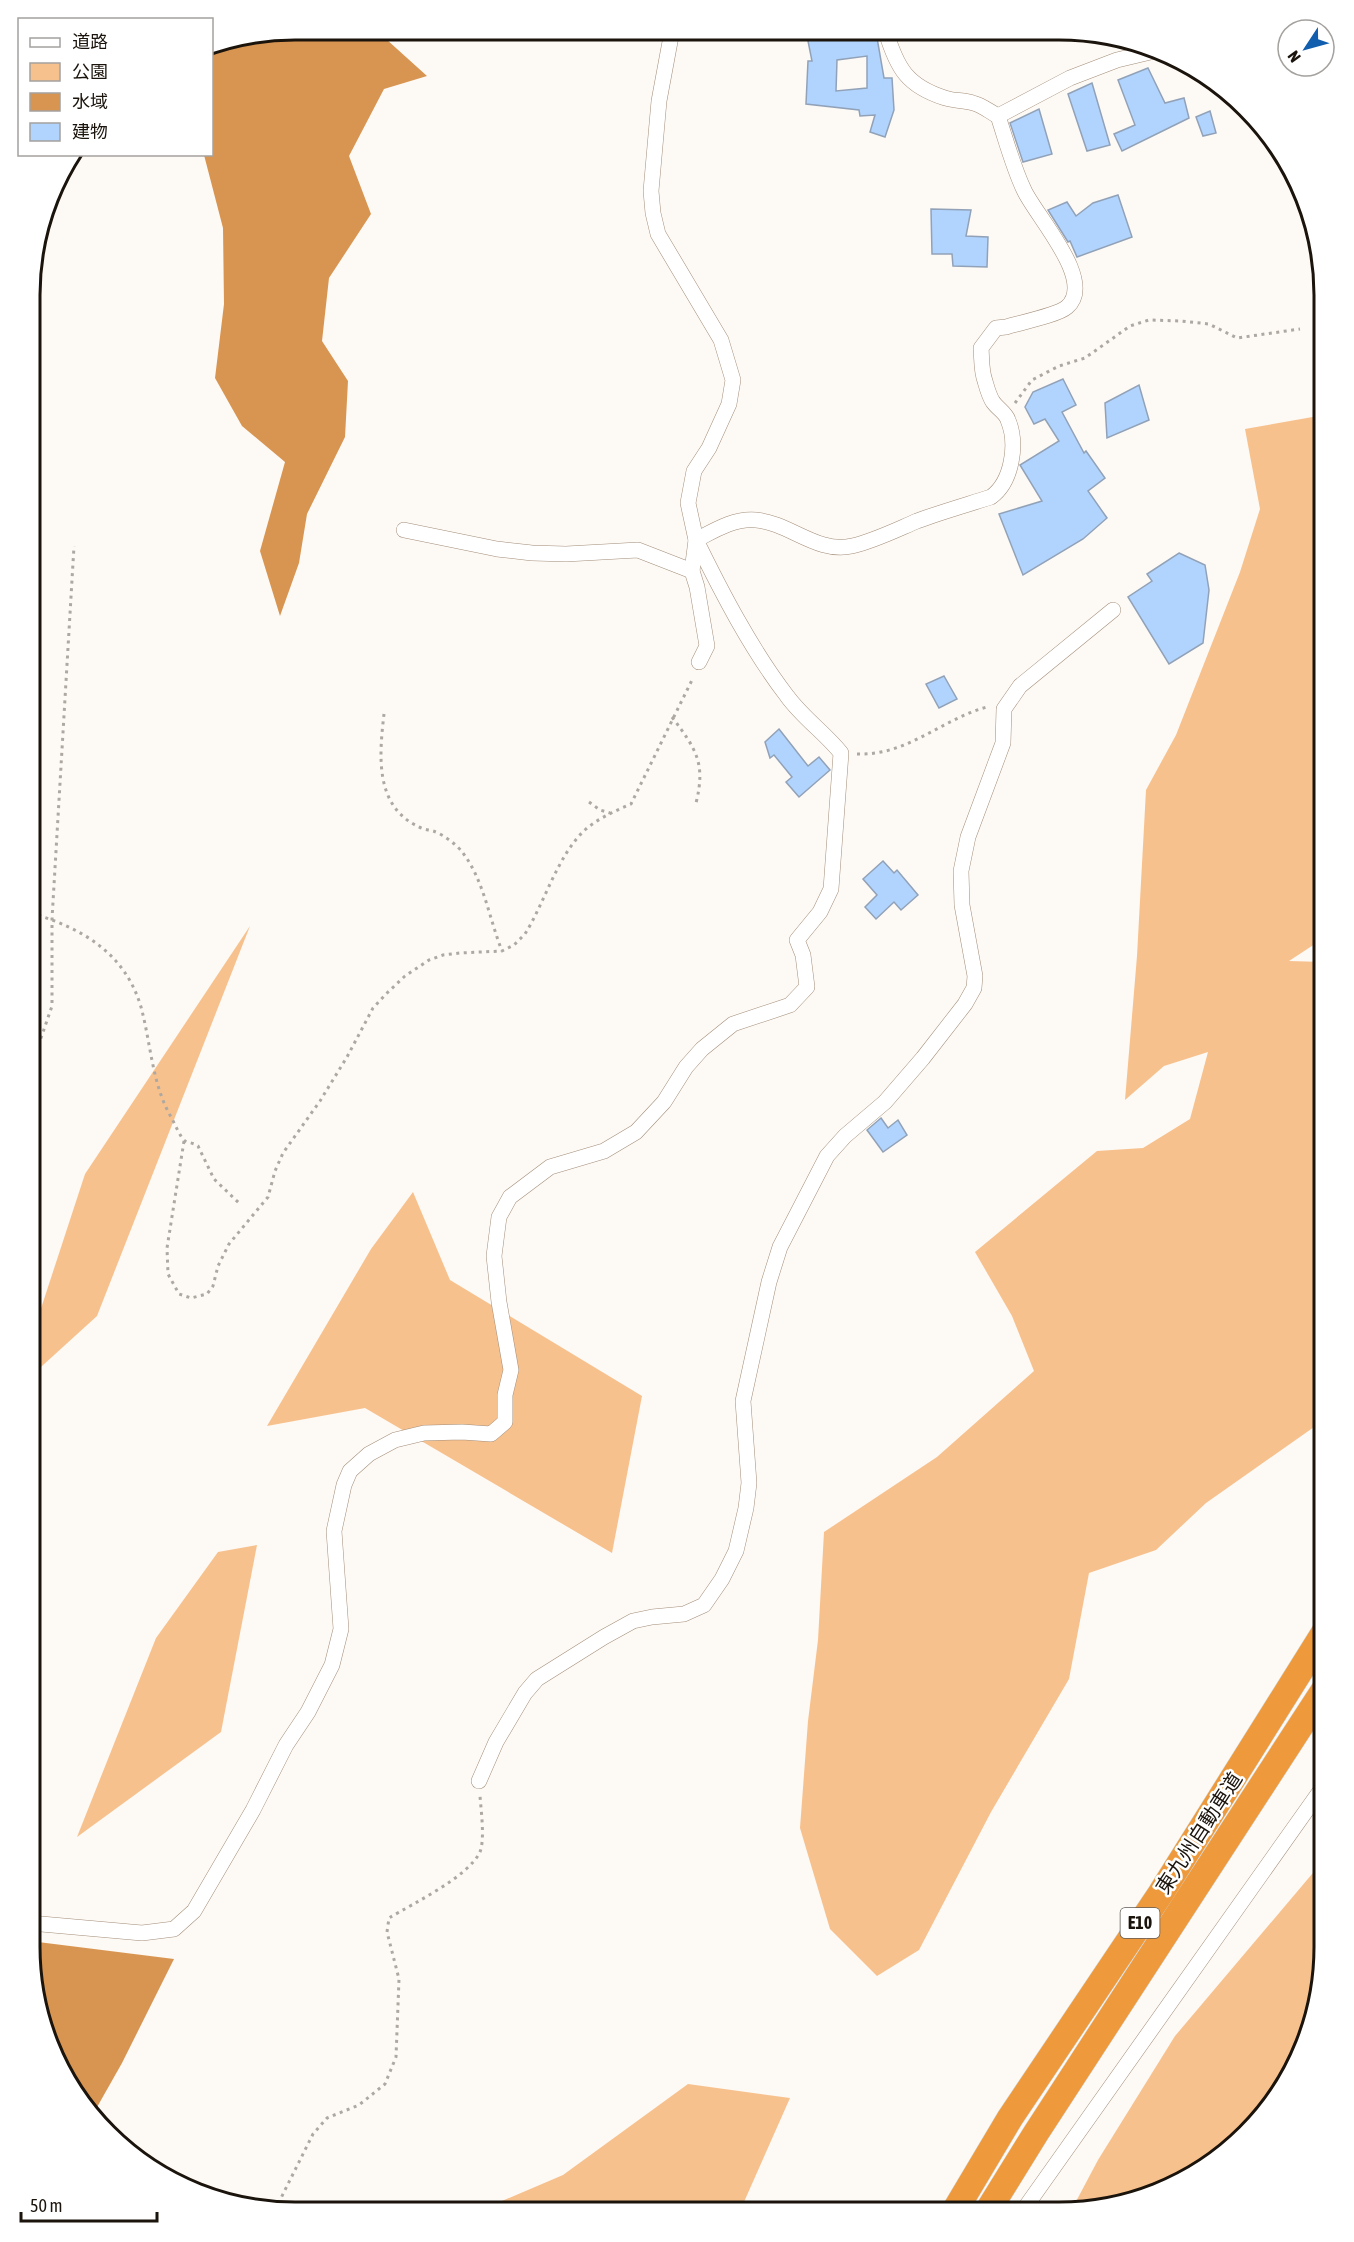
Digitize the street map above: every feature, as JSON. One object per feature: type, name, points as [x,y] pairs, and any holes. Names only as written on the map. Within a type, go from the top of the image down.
[{"type":"highway","name":"東九州自動車道","points":[[960,2202],[1010,2118],[1161,1893],[1314,1647]]},
{"type":"highway","name":"東九州自動車道","points":[[993,2202],[1314,1704]]},
{"type":"street","points":[[40,1924],[142,1933],[174,1929],[194,1911],[253,1810],[286,1745],[308,1712],[332,1665],[342,1629],[334,1531],[344,1485],[350,1471],[369,1454],[395,1440],[424,1433],[491,1434],[505,1422],[505,1395],[511,1370],[499,1302],[494,1256],[499,1217],[510,1197],[550,1167],[604,1151],[636,1132],[664,1101],[686,1067],[702,1049],[733,1024],[790,1005],[807,987],[803,954],[797,940],[820,912],[831,889],[841,753],[828,737],[803,716],[786,695],[753,645],[696,540],[688,503],[694,471],[709,448],[729,404],[733,380],[721,340],[658,234],[653,213],[651,191],[659,101],[670,40]]},
{"type":"street","points":[[696,540],[728,524],[755,520],[777,525],[820,545],[852,546],[920,520],[991,497],[1001,490],[1006,481],[1012,453],[1008,418],[993,402],[985,381],[981,348],[996,328],[1066,308],[1074,298],[1076,284],[1068,259],[1022,188],[998,116],[975,103],[946,98],[916,86],[893,55],[888,40]]},
{"type":"street","points":[[998,116],[1070,78],[1117,60],[1141,54]]},
{"type":"street","points":[[404,530],[497,549],[532,553],[566,554],[638,550],[692,570]]},
{"type":"street","points":[[696,540],[692,570],[699,598],[706,646],[699,662]]},
{"type":"street","points":[[479,1781],[496,1742],[520,1701],[537,1679],[584,1648],[633,1621],[684,1614],[704,1605],[722,1579],[736,1551],[746,1508],[749,1483],[744,1401],[769,1282],[780,1247],[827,1156],[845,1136],[885,1102],[937,1040],[965,1004],[974,988],[975,976],[962,905],[961,871],[968,837],[1003,744],[1004,709],[1020,686],[1113,610]]},
{"type":"street","points":[[1029,2202],[1314,1801]]},
{"type":"path","points":[[1008,418],[1018,397],[1032,380],[1059,366],[1085,358],[1130,326],[1149,320],[1209,324],[1237,338],[1300,329]]},
{"type":"path","points":[[40,1041],[52,1006],[52,919],[74,546]]},
{"type":"path","points":[[40,916],[52,919],[95,942],[113,956],[130,982],[141,1007],[155,1073],[167,1111],[184,1141],[169,1238],[168,1274],[178,1294],[192,1298],[207,1294],[213,1286],[218,1266],[229,1244],[268,1197],[275,1171],[284,1153],[326,1092],[373,1008],[405,976],[429,960],[443,955],[502,951],[514,945],[525,934],[569,849],[586,830],[610,813],[631,804],[672,717],[687,693],[699,662]]},
{"type":"path","points":[[841,753],[873,755],[910,744],[967,713],[986,707],[1004,709]]},
{"type":"path","points":[[384,714],[381,760],[383,786],[389,800],[405,818],[425,830],[434,831],[462,851],[485,896],[502,951]]},
{"type":"path","points":[[672,717],[688,739],[700,763],[701,781],[696,803]]},
{"type":"path","points":[[589,802],[600,810],[610,813]]},
{"type":"path","points":[[184,1141],[198,1146],[214,1179],[240,1204]]},
{"type":"path","points":[[279,2201],[313,2134],[327,2118],[359,2105],[385,2084],[396,2057],[399,1979],[387,1932],[389,1918],[466,1871],[480,1851],[482,1829],[479,1781]]},
{"type":"green space","points":[[1314,417],[1314,945],[1289,961],[1314,962],[1314,1427],[1206,1503],[1156,1550],[1089,1573],[1069,1679],[991,1812],[919,1950],[877,1976],[830,1929],[800,1828],[808,1721],[818,1640],[824,1532],[937,1457],[1034,1371],[1012,1316],[975,1252],[1097,1151],[1143,1148],[1190,1119],[1208,1052],[1164,1066],[1125,1100],[1137,956],[1146,790],[1176,735],[1240,572],[1260,509],[1245,429]]},
{"type":"green space","points":[[250,926],[97,1316],[40,1368],[40,1312],[85,1174]]},
{"type":"green space","points":[[413,1192],[450,1280],[642,1396],[612,1553],[365,1408],[267,1426],[371,1249]]},
{"type":"green space","points":[[257,1545],[221,1732],[77,1837],[156,1638],[218,1552]]},
{"type":"green space","points":[[1314,1872],[1314,1947],[1309,1997],[1300,2029],[1287,2060],[1261,2102],[1239,2127],[1214,2149],[1172,2175],[1125,2193],[1076,2201],[1098,2160],[1175,2036]]},
{"type":"green space","points":[[688,2084],[790,2098],[744,2202],[500,2202],[563,2175]]},
{"type":"water","points":[[387,40],[427,76],[384,89],[349,156],[371,214],[329,278],[322,341],[348,381],[345,437],[307,514],[299,563],[280,616],[260,551],[285,462],[242,426],[215,378],[224,304],[223,228],[204,156],[213,156],[213,54],[245,45],[278,41]]},
{"type":"water","points":[[40,1942],[174,1959],[122,2063],[97,2107],[67,2060],[54,2029],[45,1997]]},
{"type":"building","points":[[808,40],[877,40],[884,78],[892,78],[894,110],[885,137],[870,132],[875,115],[860,116],[859,110],[806,104],[808,61],[812,61]],"holes":[[[867,56],[867,88],[836,91],[837,60]]]},
{"type":"building","points":[[1148,68],[1165,103],[1184,98],[1189,118],[1122,151],[1114,134],[1135,125],[1118,80]]},
{"type":"building","points":[[1092,83],[1110,145],[1087,151],[1068,94]]},
{"type":"building","points":[[1039,109],[1052,154],[1023,162],[1010,123]]},
{"type":"building","points":[[1210,111],[1216,133],[1203,136],[1196,117]]},
{"type":"building","points":[[1118,195],[1132,237],[1077,257],[1070,241],[1068,242],[1048,210],[1067,202],[1076,216],[1093,203]]},
{"type":"building","points":[[931,209],[971,210],[966,236],[988,237],[987,267],[953,266],[952,254],[932,254]]},
{"type":"building","points":[[1063,379],[1076,405],[1062,412],[1084,453],[1086,451],[1105,478],[1088,491],[1107,518],[1083,539],[1023,575],[999,514],[1042,501],[1020,465],[1059,441],[1045,419],[1034,424],[1025,407],[1033,392]]},
{"type":"building","points":[[1139,385],[1149,420],[1107,438],[1105,403]]},
{"type":"building","points":[[1179,553],[1205,565],[1209,590],[1203,643],[1169,664],[1128,597],[1152,581],[1147,574]]},
{"type":"building","points":[[944,676],[957,699],[939,708],[926,684]]},
{"type":"building","points":[[779,729],[808,766],[819,757],[830,770],[799,797],[786,782],[792,777],[774,755],[770,758],[765,742]]},
{"type":"building","points":[[883,861],[894,873],[897,870],[918,895],[901,910],[894,902],[876,919],[865,907],[877,895],[863,879]]},
{"type":"building","points":[[881,1118],[888,1128],[898,1120],[907,1135],[883,1152],[867,1130]]}]
